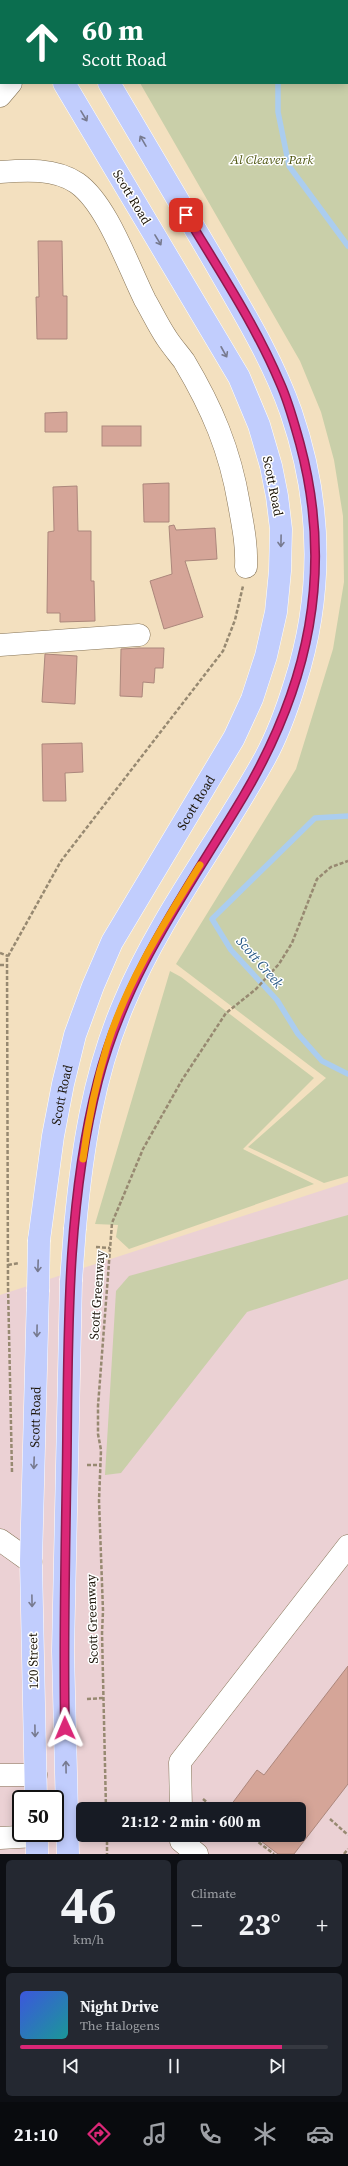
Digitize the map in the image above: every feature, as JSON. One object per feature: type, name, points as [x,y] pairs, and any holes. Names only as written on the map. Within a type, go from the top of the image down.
[{"type":"main road","name":"Scott Road","points":[[31,1562],[39,1240],[53,1136],[75,1035],[112,942],[211,779],[234,738],[252,699],[266,656],[276,612],[280,571],[281,529],[272,466],[259,425],[239,377],[65,84]]},
{"type":"main road","points":[[68,1854],[63,1650],[66,1564],[67,1398],[74,1228],[86,1137],[107,1045],[124,1000],[146,957],[242,798],[279,729],[309,636],[316,575],[312,494],[292,415],[281,384],[242,310],[110,84]]},
{"type":"main road","name":"120 Street","points":[[31,1562],[36,1790]]},
{"type":"street","points":[[0,96],[10,84]]},
{"type":"street","points":[[0,172],[45,172],[62,176],[76,183],[97,203],[148,306],[165,336],[183,360],[203,396],[222,436],[229,454],[244,526],[246,567]]},
{"type":"street","points":[[0,645],[139,635]]},
{"type":"street","points":[[0,1540],[31,1562]]},
{"type":"street","points":[[181,1802],[180,1762],[348,1546]]},
{"type":"street","points":[[0,1775],[36,1775]]},
{"type":"street","points":[[0,1838],[12,1839]]},
{"type":"street","points":[[184,1842],[197,1854]]},
{"type":"path","points":[[12,1473],[8,1265],[6,965],[8,956],[60,861],[223,651],[241,600],[246,567]]},
{"type":"path","name":"Scott Greenway","points":[[106,1802],[100,1538],[101,1450],[98,1434],[98,1406],[112,1223],[142,1149],[182,1080],[226,1013],[256,989],[268,977],[292,943],[317,879],[331,867],[348,861]]},
{"type":"path","points":[[0,953],[8,956]]},
{"type":"path","points":[[0,965],[6,965]]},
{"type":"path","points":[[96,1247],[110,1248]]},
{"type":"path","points":[[8,1265],[24,1262]]},
{"type":"path","points":[[87,1699],[104,1698]]},
{"type":"path","points":[[203,1799],[207,1802]]},
{"type":"path","points":[[330,1819],[348,1835]]},
{"type":"path","points":[[107,1842],[107,1854]]},
{"type":"path","points":[[258,1842],[274,1854]]},
{"type":"path","points":[[344,1854],[348,1849]]},
{"type":"shaded area","points":[[348,1182],[348,1854],[0,1854],[0,1295]]},
{"type":"green space","name":"Al Cleaver Park","points":[[141,84],[348,84],[348,1176],[324,1183],[248,1147],[326,1078],[176,964],[296,769],[333,649],[344,582],[343,516],[334,460],[321,412],[300,361]]},
{"type":"green space","points":[[170,971],[181,977],[314,1078],[243,1149],[314,1184],[129,1249],[116,1237],[118,1225],[95,1224]]},
{"type":"green space","points":[[348,1215],[348,1279],[247,1312],[121,1473],[105,1475],[116,1291],[129,1276]]},
{"type":"building","points":[[38,241],[62,241],[63,296],[67,296],[67,339],[37,339],[36,297],[39,297]]},
{"type":"building","points":[[67,412],[67,432],[45,432],[45,413]]},
{"type":"building","points":[[102,426],[141,426],[141,446],[102,446]]},
{"type":"building","points":[[169,483],[169,522],[144,522],[143,484]]},
{"type":"building","points":[[77,486],[78,531],[91,531],[91,581],[94,581],[95,621],[60,622],[60,613],[47,613],[48,532],[54,531],[53,487]]},
{"type":"building","points":[[174,525],[176,530],[215,528],[217,559],[185,561],[203,617],[164,629],[150,581],[172,574],[169,526]]},
{"type":"building","points":[[164,648],[163,668],[155,668],[154,683],[143,682],[142,697],[120,696],[121,649]]},
{"type":"building","points":[[45,654],[77,656],[75,704],[42,702]]},
{"type":"building","points":[[82,743],[83,772],[65,773],[66,801],[43,801],[42,744]]},
{"type":"building","points":[[348,1666],[348,1784],[306,1838],[306,1802],[233,1802],[257,1770],[264,1775]]},
{"type":"building","points":[[262,1842],[303,1842],[294,1854],[278,1854]]},
{"type":"waterway","name":"Scott Creek","points":[[278,84],[278,112],[289,166],[348,246]]},
{"type":"waterway","name":"Scott Creek","points":[[348,816],[315,818],[212,919],[231,950],[277,1000],[298,1034],[322,1061],[348,1074]]},
{"type":"slow traffic","points":[[83,1159],[95,1092],[107,1045],[124,1000],[146,957],[200,865]]},
{"type":"route","points":[[65,1728],[63,1650],[66,1564],[67,1398],[71,1281],[74,1228],[79,1182],[95,1092],[107,1045],[124,1000],[170,915],[242,798],[266,756],[279,729],[301,665],[309,636],[314,601],[316,552],[312,494],[292,415],[281,384],[271,363],[242,310],[186,215]]}]
